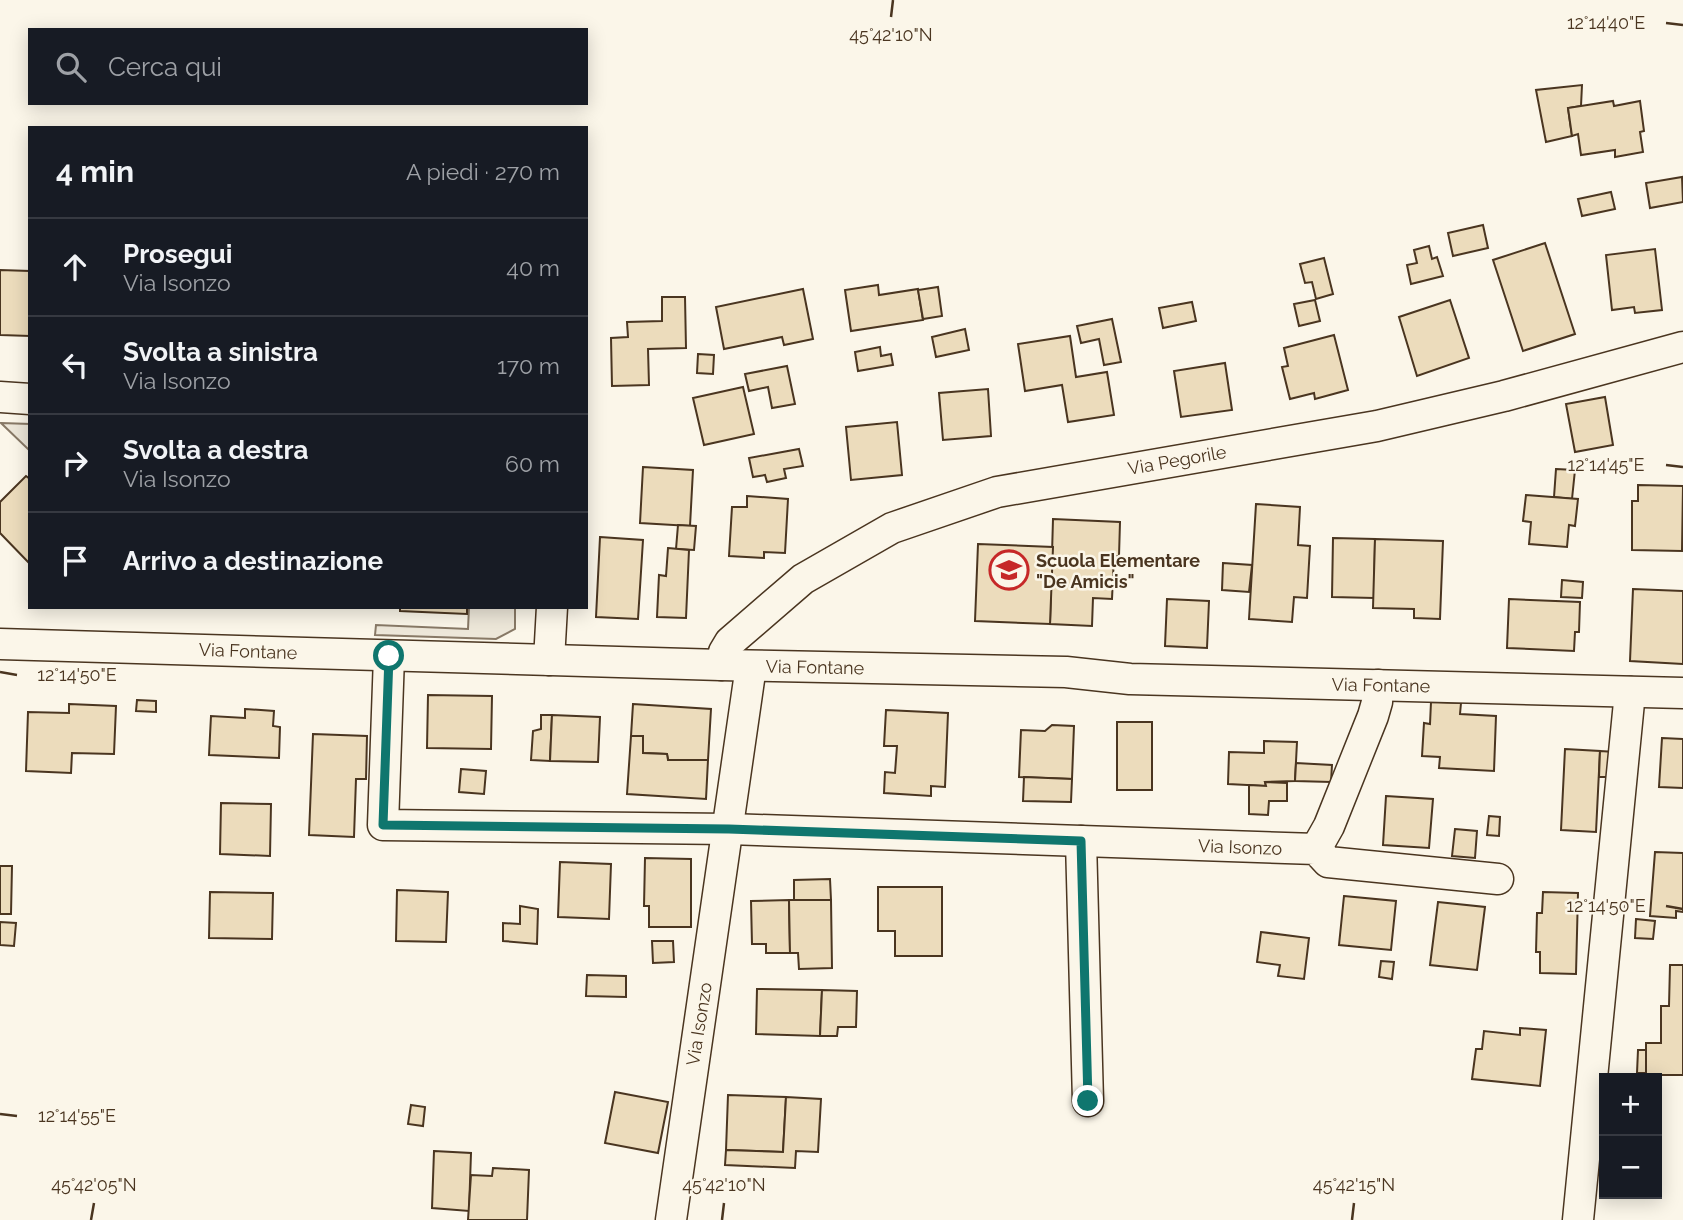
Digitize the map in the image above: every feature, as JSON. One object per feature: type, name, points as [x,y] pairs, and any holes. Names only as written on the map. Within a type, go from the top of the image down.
[{"type":"street","name":"Via Pegorile","points":[[721,665],[723,652],[730,642],[803,579],[892,528],[984,496],[1377,426],[1504,396],[1683,346]]},
{"type":"street","points":[[0,397],[28,399]]},
{"type":"street","points":[[549,660],[552,609]]},
{"type":"street","name":"Via Fontane","points":[[0,644],[751,666],[1066,672],[1130,679],[1683,693]]},
{"type":"street","name":"Via Isonzo","points":[[389,656],[383,825],[729,829],[1316,849],[1328,862],[1498,878]]},
{"type":"street","name":"Via Isonzo","points":[[671,1220],[751,666]]},
{"type":"street","points":[[1316,849],[1329,826],[1373,716],[1378,685]]},
{"type":"street","points":[[1578,1220],[1630,692]]},
{"type":"street","points":[[1081,841],[1088,1101]]},
{"type":"shaded area","points":[[1,423],[28,424],[28,449]]},
{"type":"shaded area","points":[[469,609],[515,609],[515,629],[496,639],[375,635],[376,625],[468,629]]},
{"type":"building","points":[[1582,85],[1581,106],[1568,108],[1572,136],[1546,142],[1536,90]]},
{"type":"building","points":[[1613,101],[1614,106],[1640,101],[1644,131],[1640,132],[1643,152],[1615,157],[1615,150],[1581,155],[1578,134],[1572,136],[1568,108]]},
{"type":"building","points":[[1682,177],[1683,202],[1650,208],[1646,183]]},
{"type":"building","points":[[1611,192],[1615,209],[1582,216],[1578,199]]},
{"type":"building","points":[[1483,225],[1488,248],[1453,256],[1448,233]]},
{"type":"building","points":[[1545,243],[1575,334],[1523,351],[1493,260]]},
{"type":"building","points":[[1429,246],[1432,259],[1437,257],[1443,276],[1411,284],[1407,265],[1417,263],[1414,250]]},
{"type":"building","points":[[1655,249],[1662,310],[1635,313],[1634,307],[1612,310],[1606,255]]},
{"type":"building","points":[[1324,258],[1333,294],[1316,299],[1312,282],[1305,283],[1300,264]]},
{"type":"building","points":[[0,270],[28,271],[28,336],[0,335]]},
{"type":"building","points":[[878,285],[879,295],[918,289],[923,320],[851,331],[845,290]]},
{"type":"building","points":[[938,287],[942,316],[923,319],[918,290]]},
{"type":"building","points":[[803,289],[813,339],[784,345],[782,337],[724,349],[716,307]]},
{"type":"building","points":[[662,297],[685,297],[686,348],[648,349],[649,385],[612,386],[611,338],[628,337],[627,322],[662,321]]},
{"type":"building","points":[[1315,300],[1320,321],[1299,326],[1294,304]]},
{"type":"building","points":[[1450,300],[1469,358],[1417,376],[1399,317]]},
{"type":"building","points":[[1192,302],[1196,321],[1163,328],[1159,308]]},
{"type":"building","points":[[1112,319],[1121,362],[1104,365],[1099,339],[1081,343],[1077,326]]},
{"type":"building","points":[[965,329],[969,350],[936,357],[932,337]]},
{"type":"building","points":[[1334,335],[1348,390],[1315,399],[1314,393],[1290,399],[1282,367],[1288,366],[1284,348]]},
{"type":"building","points":[[1070,336],[1076,377],[1107,372],[1114,415],[1068,422],[1062,385],[1025,391],[1018,344]]},
{"type":"building","points":[[880,347],[881,356],[891,354],[893,365],[858,371],[855,352]]},
{"type":"building","points":[[698,354],[714,355],[713,374],[697,373]]},
{"type":"building","points":[[1225,363],[1232,410],[1181,417],[1174,371]]},
{"type":"building","points":[[787,366],[795,404],[772,408],[768,387],[749,391],[745,374]]},
{"type":"building","points":[[743,387],[754,434],[704,445],[693,398]]},
{"type":"building","points":[[988,389],[991,436],[943,440],[939,393]]},
{"type":"building","points":[[1605,397],[1613,445],[1575,452],[1566,404]]},
{"type":"building","points":[[897,422],[902,475],[851,480],[846,427]]},
{"type":"building","points":[[799,449],[803,466],[784,469],[786,478],[767,482],[765,475],[753,477],[749,458]]},
{"type":"building","points":[[643,467],[693,470],[690,526],[640,523]]},
{"type":"building","points":[[1556,469],[1575,470],[1572,499],[1554,497]]},
{"type":"building","points":[[26,476],[28,478],[28,562],[0,533],[0,502]]},
{"type":"building","points":[[1638,485],[1683,486],[1682,551],[1632,550],[1632,501],[1638,501]]},
{"type":"building","points":[[1526,495],[1578,499],[1575,526],[1569,525],[1567,547],[1529,544],[1531,522],[1523,521]]},
{"type":"building","points":[[747,496],[788,499],[785,553],[764,552],[764,558],[729,556],[732,507],[747,507]]},
{"type":"building","points":[[1256,504],[1300,507],[1298,545],[1310,546],[1307,598],[1294,597],[1292,622],[1249,619]]},
{"type":"building","points":[[1053,519],[1120,522],[1119,556],[1114,556],[1112,599],[1093,598],[1092,626],[1050,624]]},
{"type":"building","points":[[678,525],[696,526],[694,550],[676,549]]},
{"type":"building","points":[[600,537],[643,540],[638,619],[596,617]]},
{"type":"building","points":[[1333,538],[1375,539],[1374,598],[1332,597]]},
{"type":"building","points":[[1375,539],[1443,541],[1440,619],[1414,618],[1414,609],[1373,608]]},
{"type":"building","points":[[978,544],[1053,547],[1050,624],[975,621]]},
{"type":"building","points":[[668,548],[689,550],[686,618],[657,617],[659,575],[666,576]]},
{"type":"building","points":[[1223,563],[1252,565],[1249,592],[1222,590]]},
{"type":"building","points":[[1562,580],[1583,582],[1582,598],[1561,597]]},
{"type":"building","points":[[1633,589],[1683,591],[1683,664],[1630,661]]},
{"type":"building","points":[[1167,599],[1209,601],[1207,648],[1165,646]]},
{"type":"building","points":[[1509,599],[1580,602],[1579,632],[1575,632],[1574,651],[1507,648]]},
{"type":"building","points":[[467,609],[467,614],[400,611]]},
{"type":"building","points":[[428,695],[492,696],[491,749],[427,748]]},
{"type":"building","points":[[137,700],[156,701],[156,712],[136,711]]},
{"type":"building","points":[[1431,702],[1461,703],[1460,714],[1496,716],[1494,771],[1439,768],[1440,757],[1422,756],[1424,723],[1430,724]]},
{"type":"building","points":[[69,704],[116,706],[114,754],[72,753],[71,773],[26,771],[28,712],[69,713]]},
{"type":"building","points":[[633,704],[711,709],[708,760],[668,760],[667,754],[643,753],[643,736],[631,736]]},
{"type":"building","points":[[245,709],[274,711],[273,726],[280,727],[279,758],[209,755],[211,716],[245,718]]},
{"type":"building","points":[[886,710],[948,713],[945,787],[931,786],[931,796],[884,793],[885,772],[895,773],[897,746],[884,746]]},
{"type":"building","points":[[541,715],[552,715],[550,761],[531,760],[533,731],[541,729]]},
{"type":"building","points":[[552,715],[600,717],[598,762],[550,761]]},
{"type":"building","points":[[1117,722],[1152,722],[1152,790],[1117,790]]},
{"type":"building","points":[[1052,725],[1074,726],[1072,779],[1019,777],[1021,730],[1045,731]]},
{"type":"building","points":[[313,734],[367,736],[366,779],[356,779],[354,837],[309,835]]},
{"type":"building","points":[[631,736],[643,736],[643,753],[667,754],[668,760],[708,760],[706,799],[627,794]]},
{"type":"building","points":[[1662,738],[1683,739],[1683,788],[1659,787]]},
{"type":"building","points":[[1264,741],[1297,742],[1295,781],[1265,782],[1266,786],[1228,784],[1229,752],[1264,753]]},
{"type":"building","points":[[1565,749],[1600,751],[1596,832],[1561,830]]},
{"type":"building","points":[[1600,751],[1615,752],[1614,777],[1599,777]]},
{"type":"building","points":[[1296,763],[1332,765],[1331,782],[1295,781]]},
{"type":"building","points":[[461,769],[486,771],[484,794],[459,792]]},
{"type":"building","points":[[1024,777],[1072,779],[1071,802],[1023,801]]},
{"type":"building","points":[[1265,782],[1287,783],[1287,801],[1269,801],[1268,815],[1249,814],[1249,785],[1266,786]]},
{"type":"building","points":[[1386,796],[1433,799],[1429,848],[1383,845]]},
{"type":"building","points":[[221,803],[271,804],[270,856],[220,854]]},
{"type":"building","points":[[1489,816],[1500,817],[1499,836],[1487,835]]},
{"type":"building","points":[[1455,829],[1477,831],[1475,858],[1452,856]]},
{"type":"building","points":[[1655,852],[1683,853],[1683,912],[1676,911],[1676,918],[1650,916]]},
{"type":"building","points":[[645,858],[691,859],[691,927],[649,927],[649,906],[644,906]]},
{"type":"building","points":[[560,862],[611,864],[609,919],[558,917]]},
{"type":"building","points":[[0,866],[12,866],[11,914],[0,914]]},
{"type":"building","points":[[830,879],[831,900],[794,900],[794,880]]},
{"type":"building","points":[[878,887],[942,887],[942,956],[895,956],[895,931],[878,931]]},
{"type":"building","points":[[397,890],[448,892],[446,942],[396,941]]},
{"type":"building","points":[[210,892],[273,893],[272,939],[209,938]]},
{"type":"building","points":[[1543,892],[1578,893],[1576,974],[1540,973],[1540,952],[1536,952],[1537,913],[1542,913]]},
{"type":"building","points":[[1344,896],[1396,901],[1391,950],[1339,945]]},
{"type":"building","points":[[789,900],[790,953],[766,953],[766,944],[752,944],[751,901]]},
{"type":"building","points":[[789,900],[831,900],[832,968],[799,969],[798,953],[790,953]]},
{"type":"building","points":[[1438,902],[1485,907],[1477,970],[1430,965]]},
{"type":"building","points":[[520,906],[538,909],[537,944],[503,941],[503,923],[520,924]]},
{"type":"building","points":[[1636,919],[1655,921],[1653,939],[1635,938]]},
{"type":"building","points":[[0,922],[16,923],[14,946],[0,945]]},
{"type":"building","points":[[1261,932],[1309,938],[1304,979],[1278,976],[1280,965],[1257,962]]},
{"type":"building","points":[[652,941],[673,941],[674,962],[653,963]]},
{"type":"building","points":[[1381,961],[1394,962],[1392,979],[1379,977]]},
{"type":"building","points":[[1670,965],[1683,965],[1683,1075],[1646,1073],[1646,1043],[1661,1043],[1661,1006],[1669,1006]]},
{"type":"building","points":[[587,975],[626,976],[626,997],[586,996]]},
{"type":"building","points":[[757,989],[822,990],[820,1036],[756,1034]]},
{"type":"building","points":[[822,990],[857,991],[856,1027],[838,1027],[837,1036],[820,1036]]},
{"type":"building","points":[[1520,1028],[1546,1030],[1540,1086],[1472,1079],[1476,1049],[1482,1049],[1484,1031],[1520,1035]]},
{"type":"building","points":[[1638,1050],[1646,1050],[1646,1073],[1637,1073]]},
{"type":"building","points":[[615,1092],[668,1102],[658,1153],[605,1143]]},
{"type":"building","points":[[728,1095],[786,1097],[783,1152],[726,1150]]},
{"type":"building","points":[[786,1097],[821,1099],[818,1152],[796,1151],[795,1168],[725,1165],[726,1150],[783,1152]]},
{"type":"building","points":[[411,1105],[425,1107],[423,1126],[408,1124]]},
{"type":"building","points":[[434,1151],[471,1153],[469,1211],[432,1208]]},
{"type":"building","points":[[493,1168],[529,1170],[527,1220],[468,1220],[471,1175],[492,1176]]},
{"type":"place","name":"Scuola Elementare \"De Amicis\"","points":[[1009,570]]},
{"type":"route","points":[[389,656],[383,825],[729,829],[1081,841],[1088,1101]]}]
